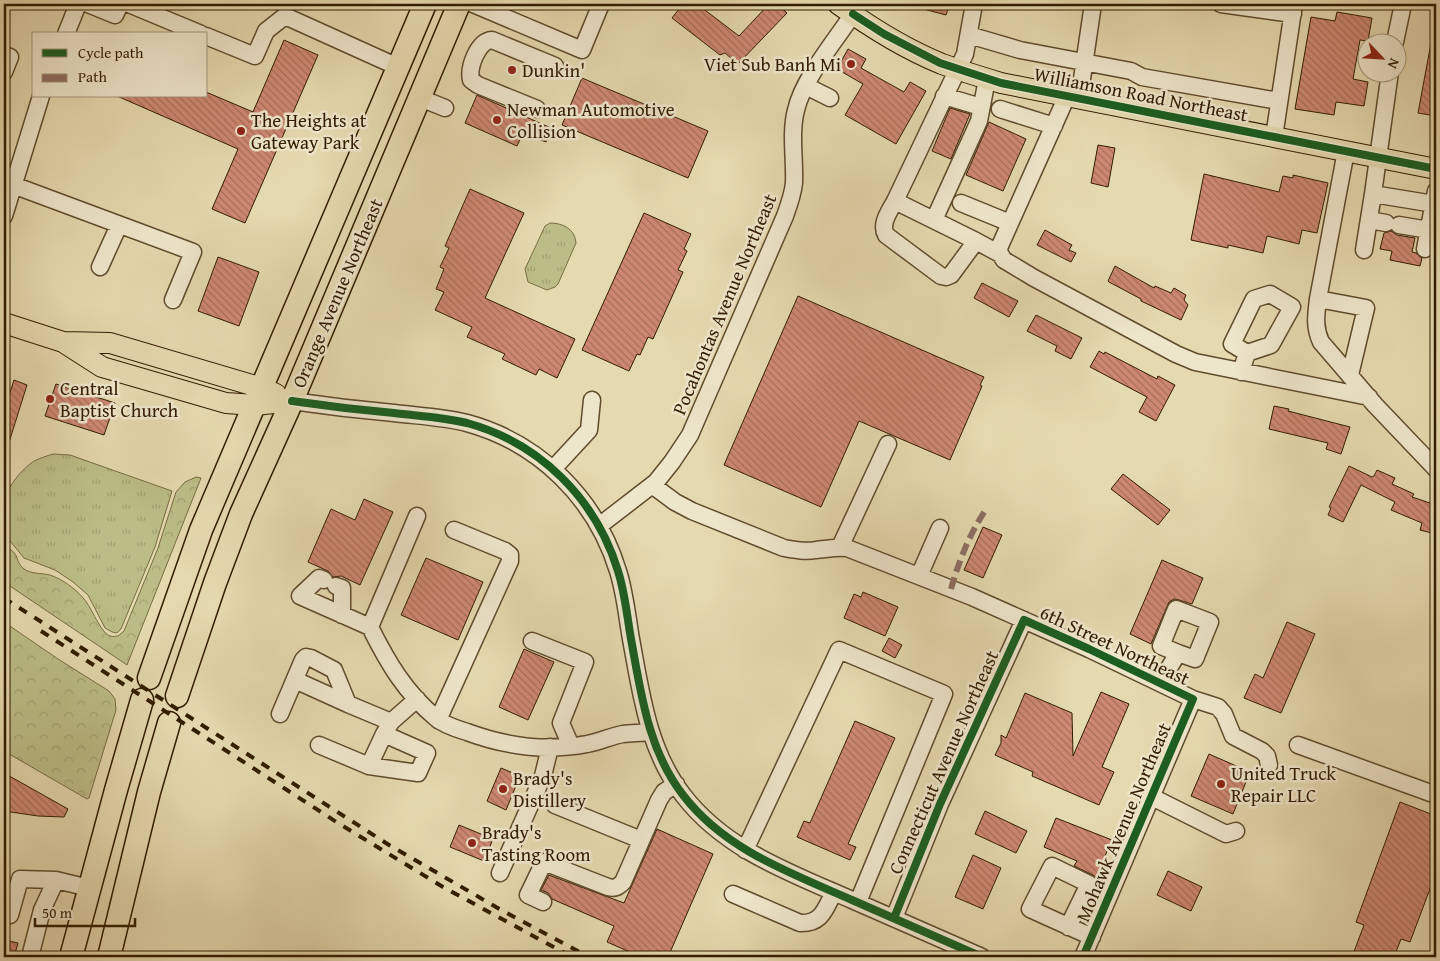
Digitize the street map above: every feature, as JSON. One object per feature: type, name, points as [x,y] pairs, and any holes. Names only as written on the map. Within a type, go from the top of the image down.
[{"type":"highway","name":"Orange Avenue Northeast","points":[[149,678],[200,530],[259,396],[425,4]]},
{"type":"highway","name":"Orange Avenue Northeast","points":[[177,696],[215,583],[241,514],[292,401],[459,4]]},
{"type":"highway","points":[[71,957],[142,700]]},
{"type":"highway","points":[[109,957],[149,792],[169,723]]},
{"type":"main road","name":"Williamson Road Northeast","points":[[845,9],[908,48],[958,70],[987,79],[1436,169]]},
{"type":"main road","points":[[4,323],[63,342],[102,367],[226,404],[259,396],[292,401]]},
{"type":"street","points":[[67,32],[78,4]]},
{"type":"street","points":[[88,4],[116,15],[120,4]]},
{"type":"street","points":[[129,4],[196,32]]},
{"type":"street","points":[[473,4],[497,11],[582,50],[599,6]]},
{"type":"street","points":[[974,4],[967,48],[884,223],[883,230],[886,236],[941,276],[946,277],[951,275],[976,241]]},
{"type":"street","points":[[1000,254],[1000,248],[1010,223],[1054,126],[1073,97],[1084,61],[1093,4]]},
{"type":"street","points":[[1222,4],[1294,9],[1274,137]]},
{"type":"street","points":[[1397,32],[1403,4]]},
{"type":"street","name":"Pocahontas Avenue Northeast","points":[[599,526],[652,485],[672,462],[690,435],[791,201],[794,184],[795,110],[800,94],[820,62],[845,9]]},
{"type":"street","points":[[492,40],[497,11]]},
{"type":"street","points":[[208,37],[255,56],[266,31],[285,16],[398,67]]},
{"type":"street","points":[[969,35],[1020,50],[1131,70],[1142,77],[1279,101]]},
{"type":"street","points":[[537,109],[478,85],[471,80],[470,73],[475,58],[482,44],[492,40],[555,66]]},
{"type":"street","points":[[4,55],[10,57],[4,72]]},
{"type":"street","points":[[934,220],[979,121],[987,79]]},
{"type":"street","points":[[1364,250],[1388,82]]},
{"type":"street","points":[[806,86],[830,98]]},
{"type":"street","points":[[1022,116],[1030,89]]},
{"type":"street","points":[[944,96],[982,107]]},
{"type":"street","points":[[4,216],[41,98]]},
{"type":"street","points":[[420,98],[446,108]]},
{"type":"street","points":[[1000,109],[1054,126]]},
{"type":"street","points":[[1346,151],[1318,299],[1315,318],[1317,332],[1322,342],[1368,397],[1436,469]]},
{"type":"street","points":[[13,185],[192,252],[173,300]]},
{"type":"street","points":[[1373,194],[1435,198],[1425,249]]},
{"type":"street","points":[[895,201],[976,241],[1000,254],[1004,260],[1034,278],[1176,354],[1195,362],[1368,397]]},
{"type":"street","points":[[961,203],[1010,223]]},
{"type":"street","points":[[1368,220],[1428,230]]},
{"type":"street","points":[[100,267],[119,225]]},
{"type":"street","points":[[1318,299],[1366,308],[1350,375]]},
{"type":"street","points":[[1242,372],[1247,353]]},
{"type":"street","points":[[553,469],[590,430],[592,400]]},
{"type":"street","points":[[292,401],[442,418],[467,423],[494,432],[513,442],[553,469],[586,505],[606,538],[619,573],[642,699],[650,732],[658,754],[682,794],[700,815],[721,834],[744,850],[783,870],[977,956]]},
{"type":"street","points":[[652,485],[675,502],[692,511],[784,548],[800,551],[840,547],[888,444]]},
{"type":"street","points":[[370,627],[417,516]]},
{"type":"street","points":[[920,576],[940,528]]},
{"type":"street","points":[[438,720],[510,561],[510,555],[506,552],[454,530]]},
{"type":"street","name":"6th Street Northeast","points":[[840,547],[920,576],[1024,620],[1193,699],[1218,707],[1233,736],[1262,751],[1267,756],[1269,765]]},
{"type":"street","points":[[342,615],[342,588],[330,582],[320,578],[300,596],[342,615],[370,627],[387,662],[417,699],[438,720],[460,730],[487,740],[516,746],[550,747],[586,745],[623,734],[650,732]]},
{"type":"street","name":"Connecticut Avenue Northeast","points":[[894,918],[940,804],[1024,620]]},
{"type":"street","points":[[532,641],[586,662],[560,723],[571,746]]},
{"type":"street","points":[[744,850],[839,650],[944,694],[858,902]]},
{"type":"street","points":[[1160,683],[1178,653]]},
{"type":"street","points":[[280,714],[303,660],[306,658],[311,658],[334,670],[348,704]]},
{"type":"street","points":[[295,680],[348,704],[427,753],[418,773],[369,766],[319,745]]},
{"type":"street","points":[[369,766],[388,728],[417,699]]},
{"type":"street","name":"Mohawk Avenue Northeast","points":[[1083,957],[1193,699]]},
{"type":"street","points":[[1298,745],[1436,795]]},
{"type":"street","points":[[500,873],[543,776],[550,747]]},
{"type":"street","points":[[543,902],[528,895],[544,862],[608,888],[614,888],[623,882],[664,792],[676,784]]},
{"type":"street","points":[[1152,797],[1226,834],[1236,831]]},
{"type":"street","points":[[555,805],[641,840]]},
{"type":"street","points":[[10,915],[20,879],[56,880],[89,888]]},
{"type":"street","points":[[30,957],[42,910],[56,880]]},
{"type":"street","points":[[733,894],[800,923],[809,923],[822,915],[834,892]]},
{"type":"street","points":[[1068,927],[1092,937]]},
{"type":"green space","points":[[550,223],[568,228],[573,234],[576,243],[558,284],[547,290],[528,282],[525,269],[545,226]]},
{"type":"green space","points":[[53,454],[70,455],[172,491],[155,547],[121,629],[117,633],[105,628],[88,595],[73,582],[55,570],[24,558],[11,542],[4,538],[4,500],[9,489],[20,473],[29,465],[36,460]]},
{"type":"green space","points":[[196,477],[201,478],[127,665],[4,582],[5,547],[15,554],[24,569],[30,572],[50,575],[73,588],[87,603],[106,634],[118,636],[124,631],[158,548],[176,492],[185,482]]},
{"type":"green space","points":[[4,622],[109,691],[115,699],[116,710],[89,798],[87,799],[4,751],[4,640],[7,637],[4,633]]},
{"type":"building","points":[[683,4],[697,4],[739,36],[769,4],[778,4],[787,13],[738,64],[725,53],[720,55],[672,18]]},
{"type":"building","points":[[917,4],[950,4],[946,15],[916,7]]},
{"type":"building","points":[[1337,12],[1372,18],[1370,32],[1358,32],[1358,51],[1353,79],[1358,80],[1358,82],[1368,82],[1364,106],[1336,102],[1334,115],[1295,109],[1311,17],[1335,21]]},
{"type":"building","name":"The Heights at Gateway Park","points":[[284,40],[318,55],[245,223],[212,209],[238,149],[122,98],[208,98],[208,93],[253,112]]},
{"type":"building","points":[[1431,43],[1436,44],[1436,116],[1418,113]]},
{"type":"building","points":[[848,49],[866,59],[861,68],[904,92],[910,82],[926,91],[896,144],[845,115],[863,84],[837,69]]},
{"type":"building","points":[[582,78],[708,131],[688,178],[562,125]]},
{"type":"building","name":"Newman Automotive Collision","points":[[477,95],[551,128],[546,142],[523,133],[517,146],[465,123]]},
{"type":"building","points":[[950,108],[970,114],[951,159],[932,151]]},
{"type":"building","points":[[989,122],[1026,139],[1003,191],[966,175]]},
{"type":"building","points":[[1098,145],[1115,148],[1108,187],[1091,183]]},
{"type":"building","points":[[1204,174],[1279,192],[1283,176],[1293,178],[1293,175],[1328,183],[1317,233],[1302,230],[1299,244],[1267,236],[1263,253],[1228,245],[1228,248],[1191,240]]},
{"type":"building","points":[[470,189],[524,213],[485,298],[575,339],[557,378],[539,369],[536,375],[502,359],[505,354],[467,337],[472,327],[435,310],[444,292],[436,289],[444,269],[440,267],[449,248],[445,246]]},
{"type":"building","points":[[644,213],[691,234],[684,249],[687,251],[678,270],[683,272],[653,339],[648,337],[640,355],[637,354],[629,371],[582,350]]},
{"type":"building","points":[[1045,230],[1072,245],[1069,250],[1076,253],[1071,262],[1037,245]]},
{"type":"building","points":[[1391,231],[1397,235],[1415,238],[1412,252],[1422,258],[1420,266],[1390,260],[1392,251],[1380,249],[1384,233]]},
{"type":"building","points":[[218,257],[259,272],[239,326],[198,311]]},
{"type":"building","points":[[1115,266],[1154,288],[1155,286],[1171,293],[1174,288],[1186,295],[1184,300],[1188,305],[1181,320],[1141,301],[1141,299],[1109,282]]},
{"type":"building","points":[[982,283],[1018,301],[1009,317],[974,298]]},
{"type":"building","points":[[798,296],[984,377],[980,385],[982,386],[950,460],[859,421],[821,507],[724,465]]},
{"type":"building","points":[[1036,315],[1082,338],[1071,359],[1055,351],[1057,346],[1027,331]]},
{"type":"building","points":[[1099,351],[1104,354],[1105,352],[1157,379],[1158,376],[1175,385],[1156,421],[1139,412],[1147,397],[1090,367]]},
{"type":"building","points":[[14,380],[27,385],[6,452],[4,452],[4,411]]},
{"type":"building","points":[[56,384],[115,403],[104,435],[45,416]]},
{"type":"building","points":[[1274,406],[1350,427],[1341,454],[1326,449],[1328,443],[1269,429]]},
{"type":"building","points":[[1349,466],[1372,477],[1377,470],[1395,478],[1392,484],[1414,494],[1412,497],[1436,505],[1436,534],[1420,530],[1422,523],[1391,510],[1395,502],[1361,485],[1343,522],[1328,515],[1331,508],[1329,507]]},
{"type":"building","points":[[1123,474],[1170,510],[1158,525],[1111,489]]},
{"type":"building","points":[[364,499],[393,512],[360,585],[341,576],[333,577],[328,571],[308,562],[331,509],[355,520]]},
{"type":"building","points":[[983,527],[1002,535],[983,578],[964,570]]},
{"type":"building","points":[[426,558],[483,582],[458,640],[401,615]]},
{"type":"building","points":[[1162,560],[1203,578],[1192,604],[1174,599],[1169,602],[1151,644],[1130,634]]},
{"type":"building","points":[[863,592],[898,607],[885,636],[844,618],[854,594],[861,597]]},
{"type":"building","points":[[1287,622],[1315,634],[1281,713],[1244,698],[1255,674],[1263,678]]},
{"type":"building","points":[[889,638],[902,645],[895,658],[882,651]]},
{"type":"building","points":[[524,649],[554,662],[528,720],[499,707]]},
{"type":"building","points":[[1101,692],[1129,704],[1102,767],[1114,772],[1099,805],[1032,776],[1033,772],[995,755],[1001,743],[1001,735],[1006,738],[1025,693],[1072,713],[1073,756]]},
{"type":"building","points":[[855,721],[895,738],[848,844],[856,847],[850,860],[797,837],[804,821],[810,823]]},
{"type":"building","name":"United Truck Repair LLC","points":[[1209,754],[1250,772],[1233,814],[1191,796]]},
{"type":"building","name":"Brady's Distillery","points":[[501,768],[520,776],[506,810],[487,801]]},
{"type":"building","points":[[4,773],[68,809],[64,817],[38,816],[4,811]]},
{"type":"building","points":[[1400,802],[1436,816],[1436,873],[1410,942],[1401,939],[1394,957],[1352,957],[1364,925],[1356,922]]},
{"type":"building","points":[[985,811],[1027,831],[1016,853],[975,834]]},
{"type":"building","points":[[1056,818],[1112,840],[1098,879],[1074,866],[1077,861],[1044,847]]},
{"type":"building","name":"Brady's Tasting Room","points":[[459,825],[493,839],[484,861],[450,847]]},
{"type":"building","points":[[657,829],[713,854],[668,957],[641,957],[607,942],[614,926],[552,899],[548,893],[541,890],[549,875],[624,903]]},
{"type":"building","points":[[973,855],[1001,868],[983,909],[955,897]]},
{"type":"building","points":[[1168,871],[1202,887],[1191,911],[1157,895]]},
{"type":"building","points":[[4,940],[18,943],[14,957],[4,957]]},
{"type":"railway","points":[[4,598],[389,845],[503,911],[589,957]]},
{"type":"railway","points":[[41,631],[338,823],[443,887],[572,957]]},
{"type":"marked path","points":[[951,589],[965,549],[985,511]]},
{"type":"cycle path","points":[[853,14],[884,34],[940,63],[1001,83],[1436,169]]},
{"type":"cycle path","points":[[292,401],[440,418],[467,423],[494,432],[518,444],[541,460],[562,478],[580,498],[595,520],[608,545],[622,588],[648,720],[662,759],[671,778],[683,795],[719,831],[760,858],[982,957]]},
{"type":"cycle path","points":[[894,918],[940,804],[1024,620],[1193,699],[1083,957]]},
{"type":"place","name":"Viet Sub Banh Mi","points":[[851,64]]},
{"type":"place","name":"Dunkin'","points":[[512,70]]},
{"type":"place","name":"Newman Automotive Collision","points":[[497,120]]},
{"type":"place","name":"The Heights at Gateway Park","points":[[241,131]]},
{"type":"place","name":"Central Baptist Church","points":[[50,399]]},
{"type":"place","name":"United Truck Repair LLC","points":[[1221,784]]},
{"type":"place","name":"Brady's Distillery","points":[[503,789]]},
{"type":"place","name":"Brady's Tasting Room","points":[[472,843]]}]
